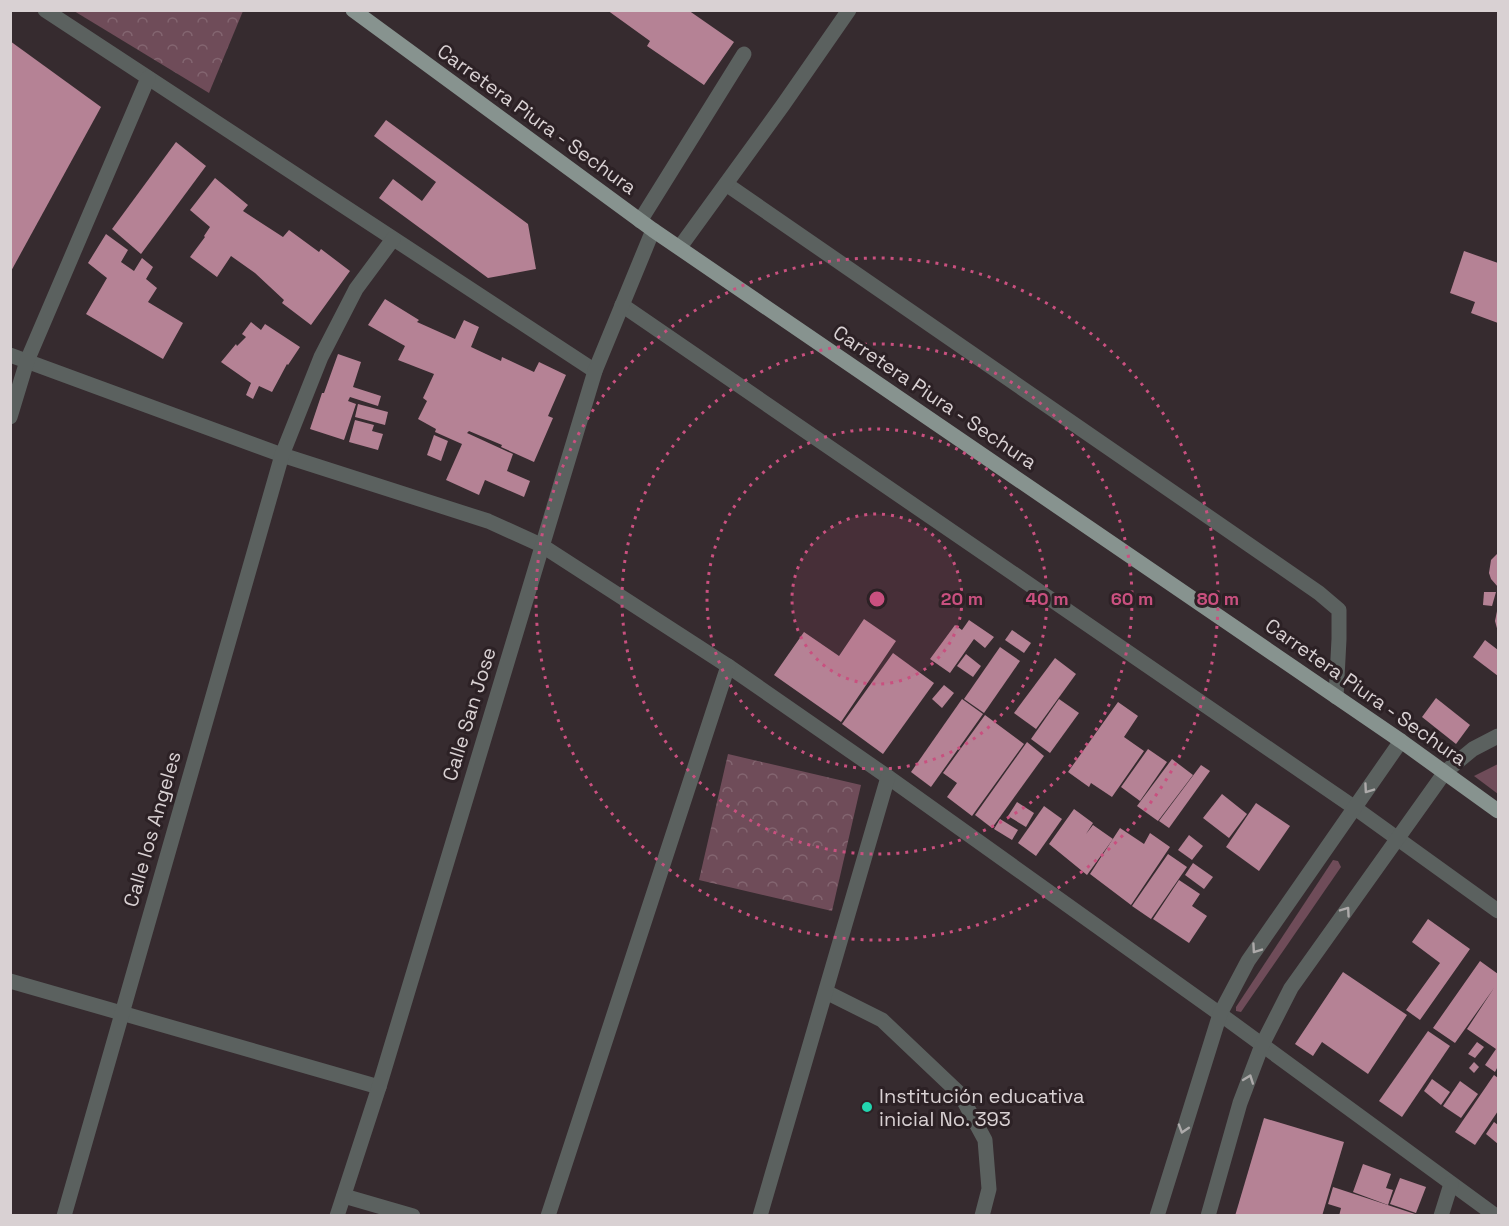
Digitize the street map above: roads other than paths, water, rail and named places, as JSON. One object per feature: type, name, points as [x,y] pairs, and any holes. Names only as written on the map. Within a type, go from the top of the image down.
[{"type":"main road","name":"Carretera Piura - Sechura","points":[[353,10],[646,225],[1401,741],[1498,811]]},
{"type":"street","points":[[45,10],[595,371]]},
{"type":"street","points":[[680,247],[849,10]]},
{"type":"street","name":"Calle San Jose","points":[[337,1215],[379,1087],[595,371],[622,305],[646,225],[744,54]]},
{"type":"street","points":[[10,417],[27,361],[148,78]]},
{"type":"street","points":[[726,184],[1319,593],[1339,610],[1340,639],[1336,697]]},
{"type":"street","name":"Calle los Angeles","points":[[64,1215],[282,455],[326,347],[356,289],[393,239]]},
{"type":"street","points":[[622,305],[1355,808],[1498,911]]},
{"type":"street","points":[[10,355],[282,455],[488,521],[541,545],[728,666],[888,777],[1496,1215]]},
{"type":"street","points":[[548,1215],[728,666]]},
{"type":"street","points":[[1208,1215],[1240,1103],[1262,1045],[1291,988],[1445,772],[1473,749],[1498,736]]},
{"type":"street","points":[[1157,1215],[1220,1014],[1248,961],[1401,741]]},
{"type":"street","points":[[760,1215],[888,777]]},
{"type":"street","points":[[10,981],[379,1087]]},
{"type":"street","points":[[826,992],[882,1020],[960,1095],[985,1140],[988,1189],[982,1215]]},
{"type":"street","points":[[1441,1215],[1451,1184]]},
{"type":"street","points":[[344,1196],[413,1215]]},
{"type":"place","name":"Institución educativa inicial No. 393","points":[[867,1107]]}]
